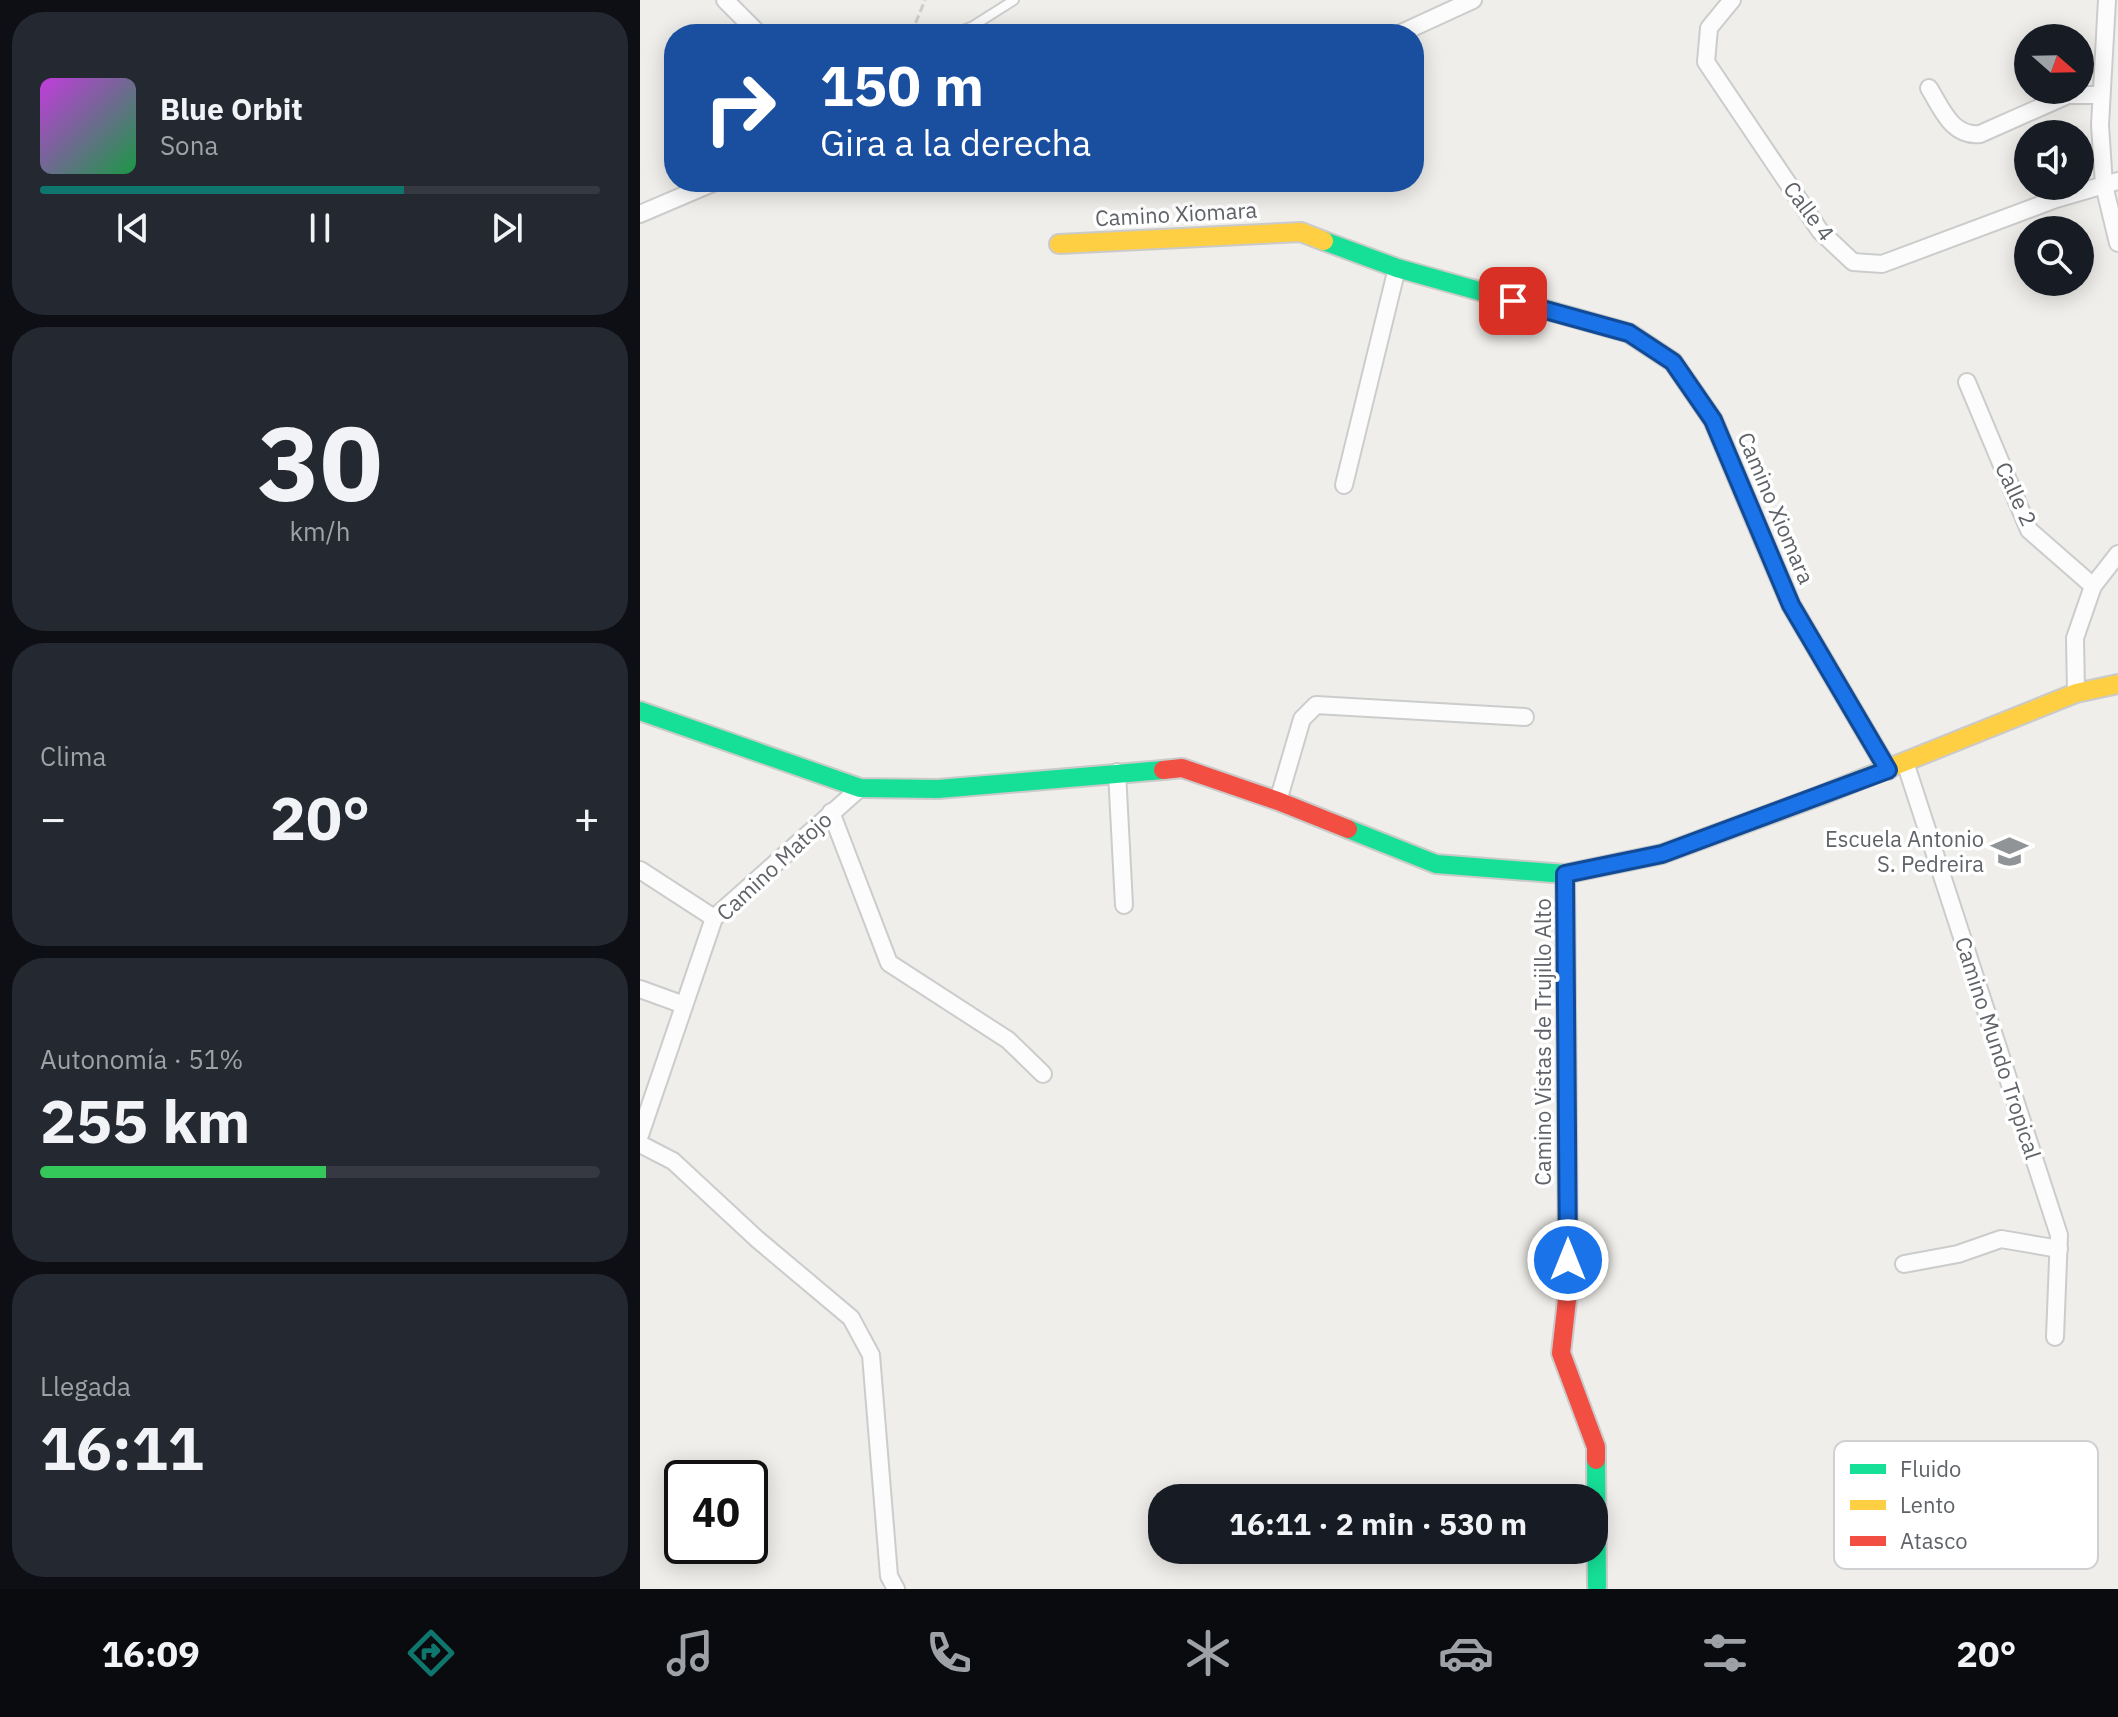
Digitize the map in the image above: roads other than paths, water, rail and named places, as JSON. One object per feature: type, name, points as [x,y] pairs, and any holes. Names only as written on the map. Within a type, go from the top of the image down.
[{"type":"street","points":[[725,0],[749,24]]},
{"type":"street","points":[[1421,24],[1473,0]]},
{"type":"street","name":"Calle 4","points":[[1732,0],[1709,28],[1706,62],[1820,231],[1853,262],[1882,264],[2056,199],[2111,183]]},
{"type":"street","points":[[2107,0],[2100,125],[2118,243]]},
{"type":"street","points":[[1929,88],[1956,130],[1971,135],[1980,134],[2068,95],[2101,95]]},
{"type":"street","points":[[640,214],[692,192]]},
{"type":"street","name":"Camino Xiomara","points":[[1059,244],[1301,232],[1397,268],[1629,333],[1673,362],[1713,420],[1791,605],[1897,766]]},
{"type":"street","points":[[1344,485],[1397,268]]},
{"type":"street","name":"Calle 2","points":[[1967,382],[2029,530],[2093,586]]},
{"type":"street","points":[[2076,693],[2075,638],[2093,586],[2118,554]]},
{"type":"street","points":[[640,711],[860,788],[938,789],[1182,768],[1278,801],[1436,864],[1565,874],[1662,854],[1897,766],[2076,693],[2118,684]]},
{"type":"street","points":[[1278,801],[1302,719],[1316,705],[1525,717]]},
{"type":"street","name":"Camino Mundo Tropical","points":[[1897,766],[2059,1235],[2055,1337]]},
{"type":"street","points":[[1117,772],[1124,905]]},
{"type":"street","name":"Camino Matojo","points":[[640,1135],[714,918],[860,788]]},
{"type":"street","points":[[831,812],[889,963],[1008,1040],[1043,1074]]},
{"type":"street","points":[[640,870],[714,918]]},
{"type":"street","name":"Camino Vistas de Trujillo Alto","points":[[1565,874],[1568,1291],[1561,1353],[1596,1447],[1597,1586]]},
{"type":"street","points":[[640,989],[684,1005]]},
{"type":"street","points":[[640,1144],[673,1161],[757,1239],[851,1318],[871,1355],[889,1576],[896,1589]]},
{"type":"street","points":[[1904,1264],[1958,1254],[2001,1239],[2059,1249]]},
{"type":"lane","points":[[976,24],[1014,0]]},
{"type":"place","name":"Escuela Antonio S. Pedreira","points":[[2010,852]]}]
